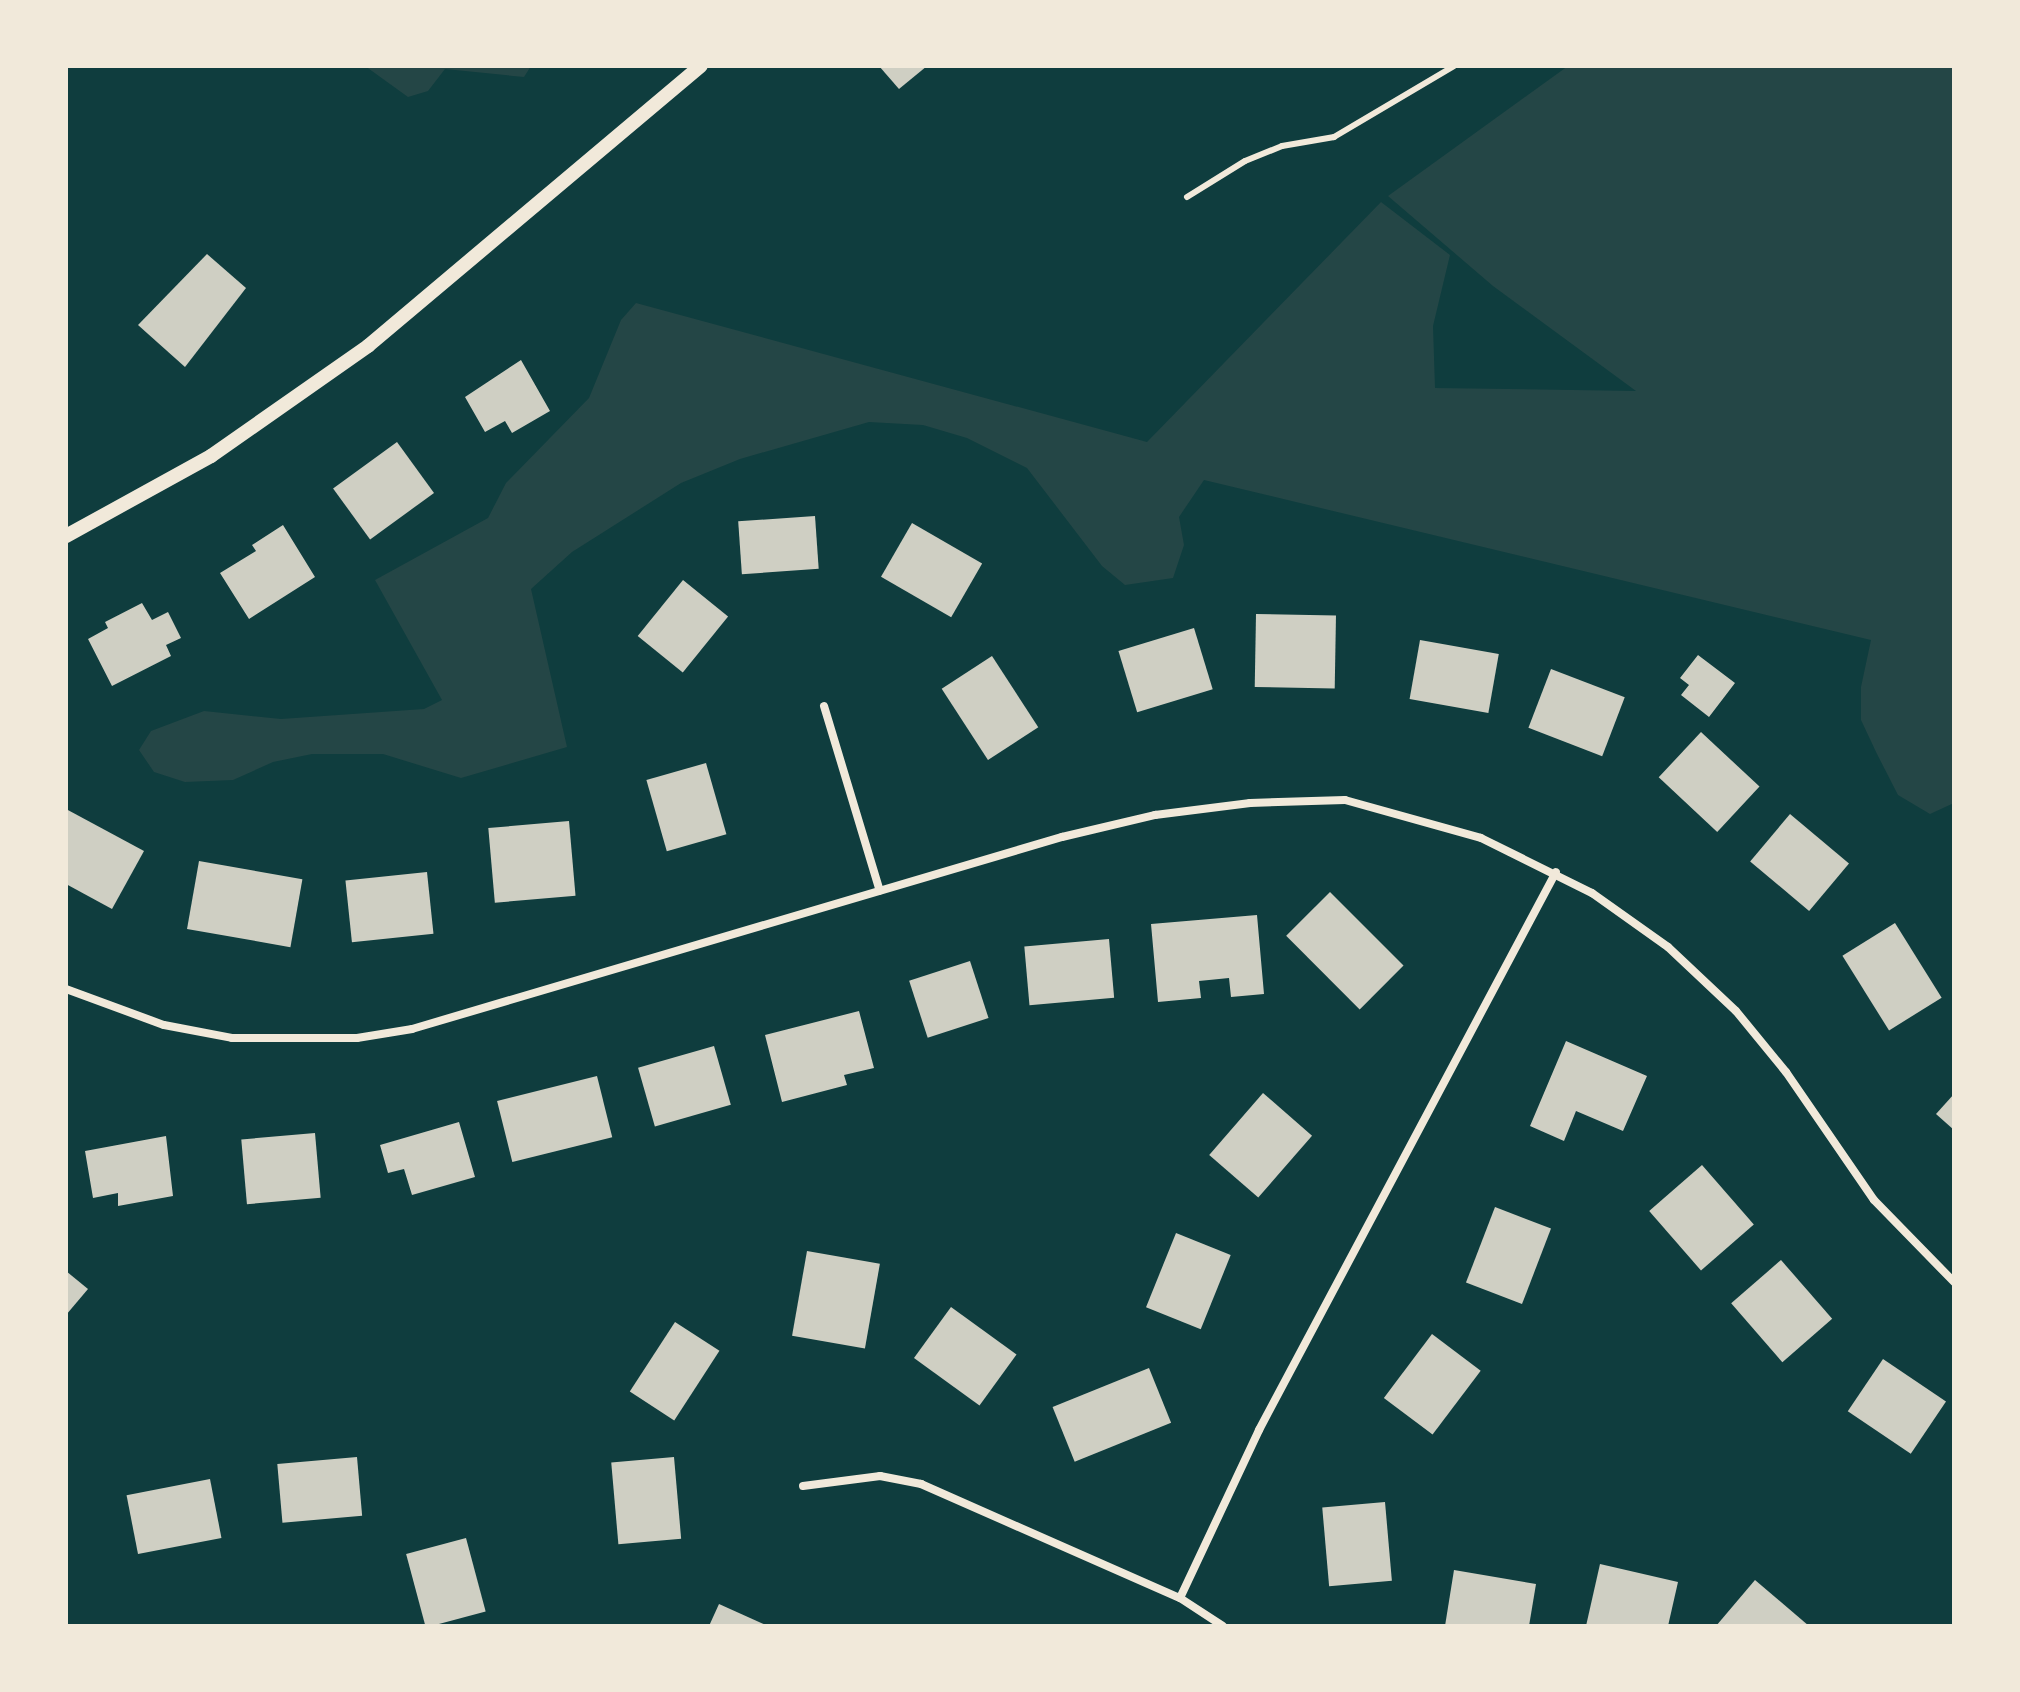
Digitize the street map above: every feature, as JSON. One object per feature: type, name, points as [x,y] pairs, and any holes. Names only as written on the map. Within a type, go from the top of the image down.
[{"type":"street","points":[[66,536],[260,425],[368,346],[701,66]]},
{"type":"street","points":[[824,706],[880,891]]},
{"type":"street","points":[[67,993],[164,1025],[232,1038],[357,1038],[412,1029],[880,891],[1155,815],[1250,803],[1345,800],[1481,838],[1556,872],[1668,947],[1736,1011],[1786,1072],[1874,1200],[1954,1282]]},
{"type":"street","points":[[1180,1598],[1259,1430],[1556,872]]},
{"type":"street","points":[[803,1486],[880,1476],[921,1484],[1180,1598],[1223,1626]]},
{"type":"lane","points":[[1187,197],[1245,161],[1282,146],[1334,137],[1454,66]]},
{"type":"shaded area","points":[[365,66],[531,66],[524,77],[445,69],[428,91],[408,97]]},
{"type":"shaded area","points":[[1568,66],[1954,66],[1954,803],[1930,814],[1898,795],[1877,754],[1861,720],[1861,687],[1871,640],[1204,480],[1179,517],[1184,545],[1173,578],[1125,585],[1102,566],[1027,468],[967,438],[923,425],[869,422],[740,459],[681,483],[572,552],[531,589],[567,747],[461,778],[383,754],[312,754],[273,762],[233,780],[185,782],[154,772],[139,750],[151,731],[204,711],[281,719],[424,709],[442,700],[375,580],[488,518],[506,483],[589,398],[621,320],[636,303],[1147,442],[1381,202],[1450,255],[1433,326],[1435,388],[1636,391],[1493,286],[1388,196]]},
{"type":"building","points":[[879,66],[927,66],[899,89]]},
{"type":"building","points":[[207,254],[246,288],[185,367],[138,325]]},
{"type":"building","points":[[521,360],[550,411],[512,433],[505,421],[485,432],[465,397]]},
{"type":"building","points":[[397,442],[434,493],[370,539],[333,488]]},
{"type":"building","points":[[815,516],[819,569],[742,574],[738,521]]},
{"type":"building","points":[[912,523],[982,564],[951,617],[881,577]]},
{"type":"building","points":[[283,525],[315,577],[249,619],[220,573],[256,551],[252,545]]},
{"type":"building","points":[[683,580],[728,617],[683,672],[638,636]]},
{"type":"building","points":[[142,603],[152,620],[168,612],[181,638],[166,645],[171,656],[112,686],[88,639],[108,628],[105,622]]},
{"type":"building","points":[[1256,614],[1336,615],[1335,688],[1255,687]]},
{"type":"building","points":[[1194,628],[1213,689],[1137,712],[1118,651]]},
{"type":"building","points":[[1420,640],[1499,654],[1488,713],[1410,699]]},
{"type":"building","points":[[1698,655],[1735,683],[1709,717],[1681,695],[1689,685],[1680,678]]},
{"type":"building","points":[[992,656],[1038,727],[988,760],[942,689]]},
{"type":"building","points":[[1551,669],[1625,697],[1602,756],[1528,728]]},
{"type":"building","points":[[1701,732],[1760,787],[1717,832],[1659,777]]},
{"type":"building","points":[[706,763],[726,834],[667,851],[646,780]]},
{"type":"building","points":[[66,809],[144,851],[112,909],[66,884]]},
{"type":"building","points":[[1790,814],[1849,863],[1809,911],[1750,861]]},
{"type":"building","points":[[569,821],[576,896],[495,903],[488,828]]},
{"type":"building","points":[[199,861],[302,879],[290,947],[187,929]]},
{"type":"building","points":[[427,872],[433,934],[352,942],[345,881]]},
{"type":"building","points":[[1330,892],[1404,966],[1360,1009],[1286,936]]},
{"type":"building","points":[[1257,915],[1264,994],[1231,997],[1229,978],[1199,981],[1201,998],[1158,1002],[1151,924]]},
{"type":"building","points":[[1895,923],[1942,998],[1889,1030],[1842,956]]},
{"type":"building","points":[[1109,939],[1114,998],[1029,1005],[1024,946]]},
{"type":"building","points":[[970,961],[989,1018],[928,1038],[909,981]]},
{"type":"building","points":[[859,1011],[874,1068],[844,1075],[847,1085],[782,1102],[765,1035]]},
{"type":"building","points":[[1566,1041],[1647,1076],[1623,1131],[1576,1111],[1564,1141],[1530,1126]]},
{"type":"building","points":[[714,1046],[731,1105],[655,1126],[638,1068]]},
{"type":"building","points":[[597,1076],[612,1137],[512,1162],[497,1101]]},
{"type":"building","points":[[1263,1093],[1312,1136],[1258,1198],[1209,1155]]},
{"type":"building","points":[[1954,1094],[1954,1130],[1936,1114]]},
{"type":"building","points":[[459,1122],[475,1177],[412,1195],[404,1169],[388,1173],[380,1145]]},
{"type":"building","points":[[315,1133],[321,1198],[247,1204],[241,1139]]},
{"type":"building","points":[[166,1136],[173,1196],[118,1206],[118,1193],[93,1198],[85,1151]]},
{"type":"building","points":[[1702,1165],[1754,1225],[1701,1271],[1649,1211]]},
{"type":"building","points":[[1495,1207],[1551,1229],[1522,1304],[1466,1283]]},
{"type":"building","points":[[1176,1233],[1231,1255],[1201,1329],[1146,1307]]},
{"type":"building","points":[[807,1251],[880,1264],[865,1349],[792,1336]]},
{"type":"building","points":[[1781,1260],[1832,1319],[1782,1362],[1731,1303]]},
{"type":"building","points":[[66,1271],[88,1289],[66,1315]]},
{"type":"building","points":[[951,1307],[1017,1355],[979,1406],[914,1358]]},
{"type":"building","points":[[675,1322],[719,1351],[674,1420],[630,1392]]},
{"type":"building","points":[[1432,1334],[1481,1371],[1433,1435],[1384,1398]]},
{"type":"building","points":[[1883,1359],[1946,1401],[1911,1454],[1848,1411]]},
{"type":"building","points":[[1149,1368],[1171,1423],[1075,1462],[1053,1407]]},
{"type":"building","points":[[357,1457],[362,1516],[282,1523],[277,1464]]},
{"type":"building","points":[[674,1457],[681,1539],[618,1544],[611,1462]]},
{"type":"building","points":[[210,1479],[221,1538],[138,1554],[127,1495]]},
{"type":"building","points":[[1385,1502],[1392,1581],[1329,1586],[1322,1507]]},
{"type":"building","points":[[466,1538],[486,1611],[425,1626],[406,1554]]},
{"type":"building","points":[[1600,1564],[1678,1582],[1668,1626],[1586,1626]]},
{"type":"building","points":[[1454,1570],[1536,1584],[1529,1626],[1445,1626]]},
{"type":"building","points":[[1755,1580],[1809,1626],[1716,1626]]},
{"type":"building","points":[[719,1604],[768,1626],[709,1626]]}]
